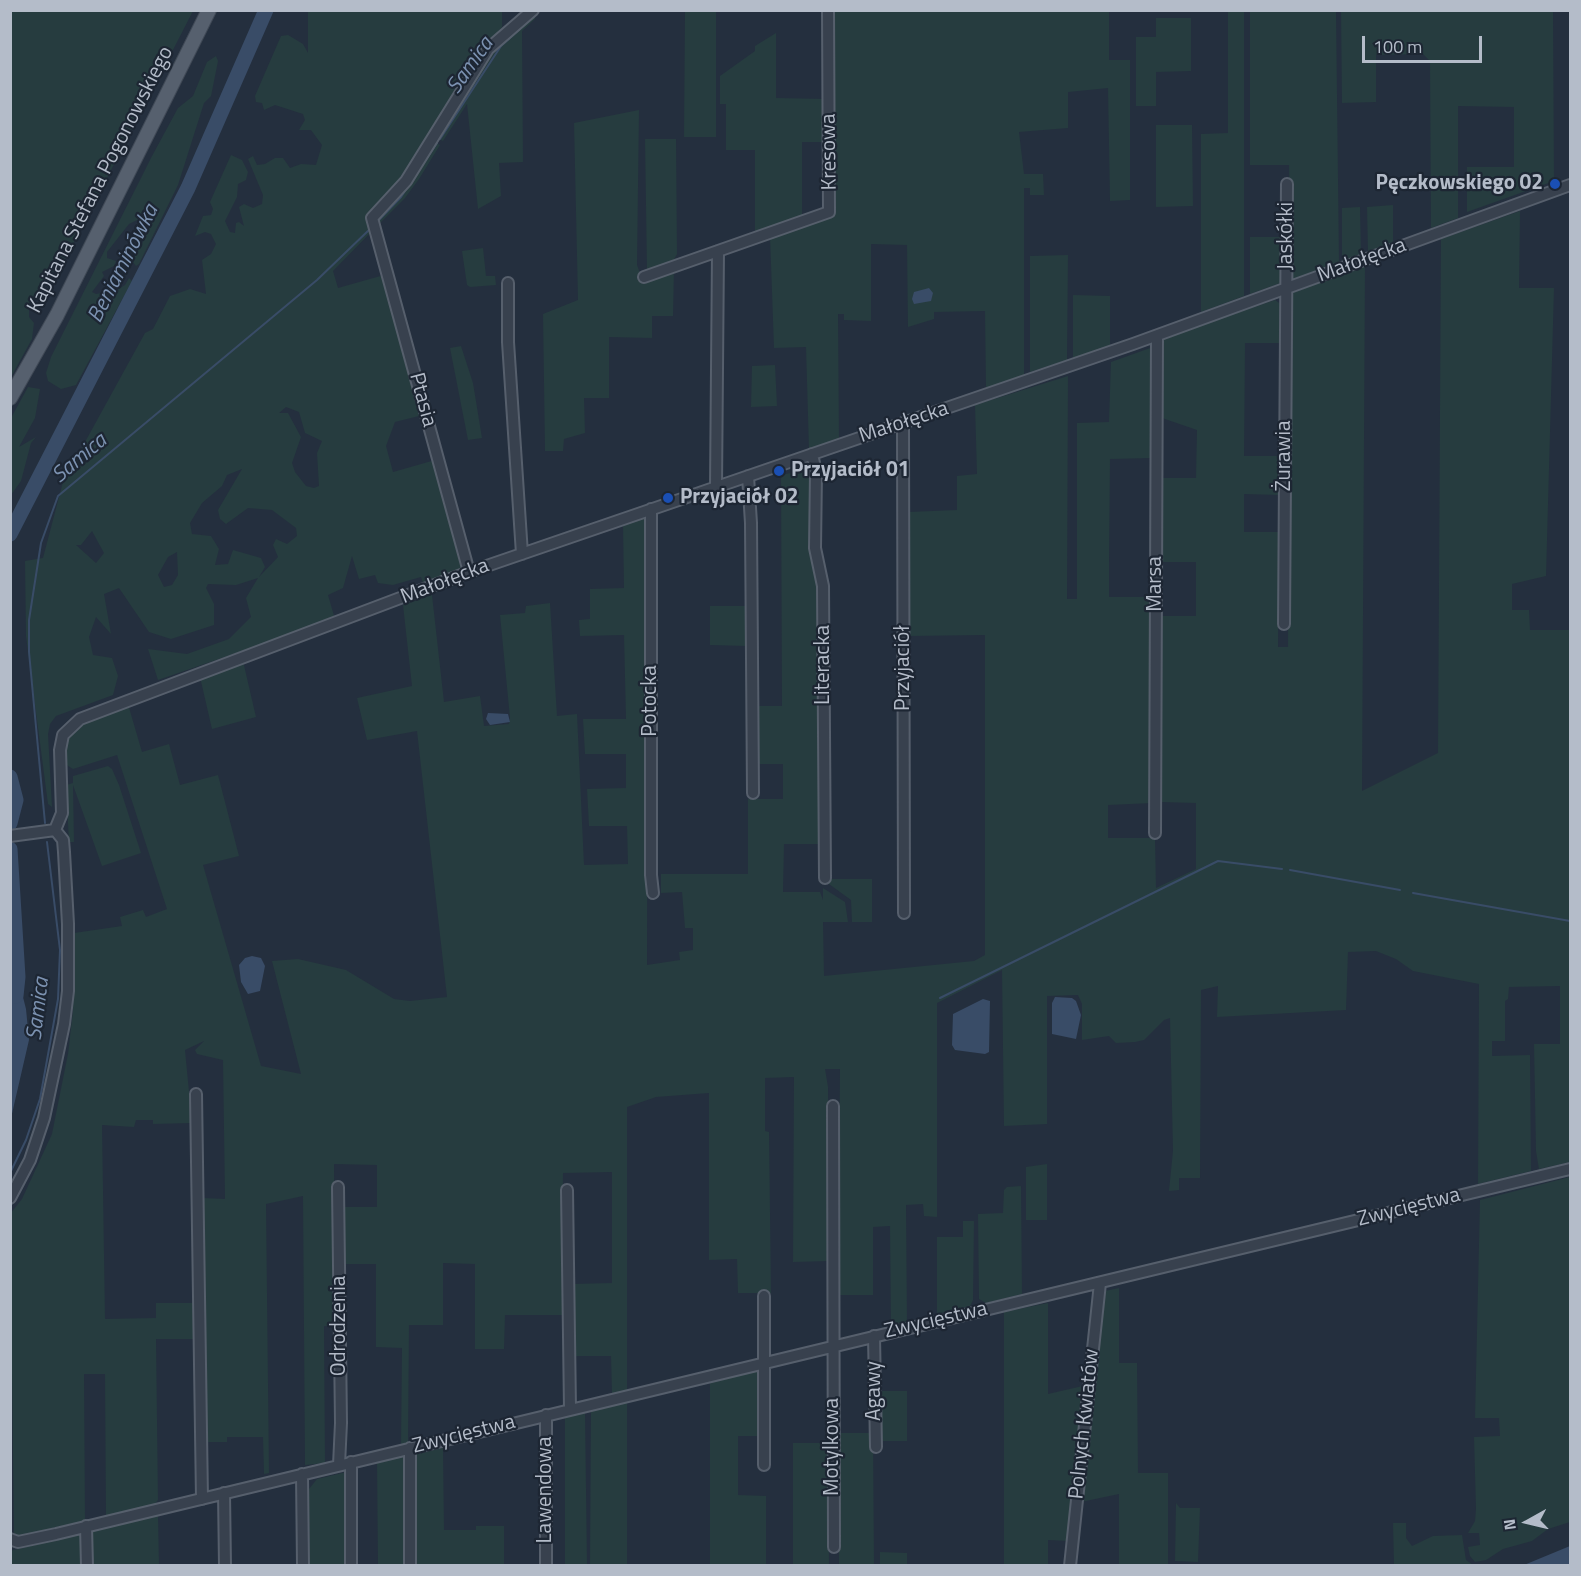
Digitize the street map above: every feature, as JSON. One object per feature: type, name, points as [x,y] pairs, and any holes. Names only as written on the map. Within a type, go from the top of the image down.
[{"type":"main road","name":"Kapitana Stefana Pogonowskiego","points":[[10,398],[57,315],[209,10]]},
{"type":"street","name":"Ptasia","points":[[469,572],[372,218],[406,181],[488,50],[533,10]]},
{"type":"street","name":"Kresowa","points":[[644,277],[829,212],[828,10]]},
{"type":"street","name":"Jaskółki","points":[[1287,184],[1287,289]]},
{"type":"street","name":"Małołęcka","points":[[55,830],[62,813],[60,750],[63,735],[80,719],[469,572],[1157,336],[1570,185]]},
{"type":"street","points":[[716,487],[718,251]]},
{"type":"street","points":[[508,283],[508,342],[522,554]]},
{"type":"street","name":"Żurawia","points":[[1284,624],[1287,289]]},
{"type":"street","name":"Marsa","points":[[1155,833],[1157,336]]},
{"type":"street","name":"Przyjaciół","points":[[903,423],[904,913]]},
{"type":"street","name":"Literacka","points":[[812,454],[816,472],[815,548],[824,586],[825,878]]},
{"type":"street","points":[[748,476],[752,523],[753,793]]},
{"type":"street","name":"Potocka","points":[[651,509],[651,875],[653,893]]},
{"type":"street","points":[[10,1198],[30,1160],[44,1118],[64,1024],[69,934],[63,840],[55,830],[12,836]]},
{"type":"street","points":[[196,1094],[202,1499]]},
{"type":"street","name":"Motylkowa","points":[[833,1106],[834,1547]]},
{"type":"street","name":"Zwycięstwa","points":[[12,1541],[24,1541],[202,1499],[1570,1169]]},
{"type":"street","name":"Odrodzenia","points":[[338,1188],[341,1423],[339,1465]]},
{"type":"street","points":[[567,1190],[570,1409]]},
{"type":"street","name":"Polnych Kwiatów","points":[[1070,1566],[1100,1283]]},
{"type":"street","points":[[764,1296],[764,1465]]},
{"type":"street","name":"Agawy","points":[[874,1336],[876,1447]]},
{"type":"street","name":"Lawendowa","points":[[546,1415],[546,1566]]},
{"type":"street","points":[[410,1448],[410,1566]]},
{"type":"street","points":[[351,1462],[351,1566]]},
{"type":"street","points":[[302,1474],[303,1566]]},
{"type":"street","points":[[224,1493],[225,1566]]},
{"type":"street","points":[[86,1526],[87,1566]]},
{"type":"green space","points":[[11,10],[193,11],[60,269],[50,273],[49,282],[39,287],[29,310],[29,317],[34,323],[32,339],[11,377]]},
{"type":"green space","points":[[308,11],[502,11],[502,27],[488,44],[395,192],[366,217],[373,230],[333,271],[338,288],[384,275],[423,415],[395,422],[386,446],[393,472],[435,460],[463,565],[462,569],[423,583],[421,577],[393,585],[378,583],[375,575],[359,579],[352,556],[343,588],[328,595],[335,619],[158,680],[148,649],[187,654],[229,639],[251,617],[246,598],[258,578],[236,585],[208,584],[206,588],[214,604],[214,625],[171,639],[149,632],[119,588],[104,594],[111,634],[96,617],[89,637],[93,655],[112,658],[118,676],[113,695],[56,716],[50,724],[48,734],[52,807],[48,804],[26,636],[25,561],[43,558],[63,482],[145,333],[153,329],[170,296],[190,289],[206,294],[202,260],[211,254],[216,244],[211,234],[205,232],[195,236],[203,216],[211,215],[213,209],[210,202],[231,155],[242,160],[248,172],[246,180],[238,184],[237,197],[225,221],[230,232],[235,233],[236,223],[239,222],[244,226],[239,207],[244,204],[253,208],[262,204],[263,195],[248,159],[253,156],[257,165],[265,164],[275,158],[283,158],[290,168],[301,164],[316,165],[322,145],[311,130],[299,130],[305,120],[303,114],[275,105],[264,110],[262,103],[256,102],[255,96],[281,36],[288,35],[303,44],[308,53]],"holes":[[[286,407],[299,412],[305,433],[322,441],[317,453],[319,486],[314,488],[306,486],[295,472],[292,463],[301,437],[288,413],[279,413]],[[242,469],[218,510],[220,519],[226,524],[248,508],[272,510],[296,528],[297,536],[287,544],[276,539],[273,545],[278,557],[259,577],[265,567],[261,558],[233,550],[228,564],[215,565],[219,549],[211,536],[192,534],[190,523],[202,503],[222,486],[227,475]],[[92,531],[104,553],[96,563],[76,545],[81,545]],[[177,552],[178,575],[172,585],[164,587],[158,575],[168,557]]]},
{"type":"green space","points":[[685,11],[716,11],[716,137],[684,137]]},
{"type":"green space","points":[[830,11],[1109,11],[1109,60],[1130,60],[1130,200],[1110,201],[1108,88],[1068,92],[1068,128],[1019,132],[1024,174],[1043,174],[1044,195],[1030,195],[1030,188],[1024,188],[1024,375],[986,388],[985,311],[934,312],[934,319],[908,327],[907,245],[871,244],[871,321],[844,320],[844,314],[838,314],[839,442],[809,450],[806,347],[774,348],[770,236],[834,214]]},
{"type":"green space","points":[[1228,11],[1244,11],[1244,296],[1201,312],[1201,134],[1228,133]]},
{"type":"green space","points":[[1250,11],[1336,11],[1339,262],[1293,279],[1291,279],[1289,165],[1250,165]]},
{"type":"green space","points":[[1341,11],[1553,11],[1554,181],[1467,212],[1467,167],[1514,167],[1514,107],[1458,106],[1458,218],[1431,228],[1430,61],[1423,54],[1376,55],[1376,102],[1342,103]]},
{"type":"green space","points":[[535,12],[535,19],[522,31],[523,162],[499,163],[501,196],[478,209],[467,104],[443,141],[437,138],[494,46]]},
{"type":"green space","points":[[1156,18],[1191,18],[1191,71],[1156,72],[1156,106],[1136,106],[1136,37],[1156,37]]},
{"type":"green space","points":[[776,33],[776,98],[826,99],[827,142],[802,142],[802,217],[755,234],[755,150],[726,150],[726,104],[720,104],[720,76],[755,51],[755,46]]},
{"type":"green space","points":[[216,56],[218,61],[211,96],[204,103],[178,185],[139,264],[136,266],[132,261],[145,238],[147,220],[139,219],[129,224],[107,252],[107,258],[116,261],[114,266],[102,272],[104,276],[92,292],[96,294],[117,290],[125,285],[129,278],[132,281],[76,385],[61,389],[48,381],[46,373],[51,357],[178,108],[193,96],[207,62]]},
{"type":"green space","points":[[639,110],[637,265],[643,281],[674,270],[673,316],[652,316],[652,338],[609,337],[609,398],[584,398],[585,433],[564,439],[563,451],[545,451],[543,314],[578,300],[574,123]]},
{"type":"green space","points":[[1156,125],[1192,125],[1193,206],[1156,207]]},
{"type":"green space","points":[[645,139],[676,139],[677,254],[672,263],[647,271]]},
{"type":"green space","points":[[434,142],[440,145],[419,179],[405,198],[378,225],[376,220]]},
{"type":"green space","points":[[1393,205],[1393,243],[1368,252],[1367,207]]},
{"type":"green space","points":[[1360,207],[1361,255],[1342,261],[1342,208]]},
{"type":"green space","points":[[1520,211],[1519,288],[1554,288],[1546,576],[1512,584],[1512,610],[1529,610],[1530,630],[1570,630],[1570,1162],[1539,1169],[1536,1151],[1534,1044],[1560,1044],[1560,986],[1509,987],[1508,999],[1505,1001],[1505,1041],[1492,1041],[1492,1056],[1530,1055],[1531,1171],[1478,1184],[1479,984],[1413,971],[1396,959],[1376,951],[1348,952],[1346,1010],[1217,1017],[1218,986],[1201,990],[1200,1178],[1179,1178],[1179,1190],[1169,1191],[1173,1151],[1170,1018],[1164,1020],[1144,1040],[1116,1043],[1109,1036],[1082,1040],[1082,1004],[1078,995],[1047,996],[1047,1124],[1004,1126],[1002,970],[937,1003],[937,1217],[924,1216],[923,1204],[906,1205],[907,1323],[891,1327],[890,1226],[873,1227],[873,1295],[838,1295],[840,1069],[825,1069],[828,1087],[829,1261],[793,1262],[794,1077],[765,1078],[765,1131],[769,1132],[771,1293],[738,1293],[737,1259],[709,1260],[709,1093],[656,1097],[627,1107],[627,1390],[612,1394],[611,1356],[572,1356],[572,1284],[612,1283],[612,1172],[563,1173],[562,1315],[505,1315],[504,1349],[475,1349],[475,1264],[443,1263],[443,1325],[409,1325],[408,1443],[401,1445],[402,1348],[376,1347],[376,1264],[344,1264],[344,1207],[377,1207],[377,1165],[334,1164],[335,1326],[324,1326],[325,1463],[305,1465],[303,1196],[266,1204],[269,1473],[264,1474],[263,1437],[227,1437],[227,1442],[205,1442],[203,1198],[225,1199],[223,1060],[197,1054],[195,1050],[204,1041],[185,1050],[192,1123],[153,1124],[153,1120],[136,1120],[134,1127],[102,1125],[105,1319],[156,1318],[156,1303],[194,1303],[195,1339],[156,1339],[158,1500],[154,1505],[106,1517],[105,1374],[84,1374],[85,1521],[18,1536],[14,1533],[10,1214],[22,1199],[52,1134],[68,1054],[73,1011],[74,933],[122,926],[120,917],[143,910],[146,917],[167,909],[117,755],[73,769],[65,764],[65,742],[76,727],[85,720],[128,704],[142,752],[169,744],[180,785],[218,775],[239,856],[203,865],[261,1066],[301,1074],[272,961],[298,959],[346,970],[394,999],[410,1001],[447,997],[417,731],[367,740],[357,698],[412,686],[403,605],[432,595],[444,702],[480,696],[484,726],[509,724],[510,718],[500,615],[525,613],[526,606],[550,603],[557,716],[577,714],[584,865],[628,864],[627,826],[589,826],[587,789],[626,788],[626,754],[585,754],[583,719],[626,719],[624,635],[580,636],[579,620],[590,619],[590,589],[624,588],[623,525],[645,517],[648,529],[647,965],[680,960],[679,952],[693,950],[693,928],[685,928],[682,892],[661,893],[661,874],[748,874],[748,799],[783,799],[783,764],[758,764],[757,706],[782,706],[781,475],[810,469],[817,571],[819,844],[784,844],[783,892],[820,892],[823,900],[823,888],[845,902],[848,922],[823,922],[824,976],[974,961],[985,955],[985,635],[908,636],[908,512],[957,510],[957,476],[977,474],[975,405],[1068,376],[1067,599],[1077,599],[1077,423],[1109,422],[1111,362],[1153,347],[1152,458],[1110,459],[1109,562],[1109,597],[1151,597],[1152,803],[1108,805],[1108,838],[1155,838],[1156,888],[1196,869],[1196,803],[1161,802],[1161,616],[1196,616],[1196,562],[1161,562],[1162,478],[1196,478],[1197,430],[1162,418],[1163,338],[1275,300],[1282,305],[1281,343],[1245,343],[1244,456],[1279,456],[1279,495],[1244,494],[1244,532],[1279,532],[1278,647],[1288,647],[1290,294],[1365,264],[1362,791],[1438,753],[1441,239]]},
{"type":"green space","points":[[1250,237],[1283,237],[1283,282],[1250,294]]},
{"type":"green space","points":[[483,248],[486,276],[495,276],[496,285],[470,287],[467,285],[462,251]]},
{"type":"green space","points":[[1068,255],[1067,360],[1030,372],[1030,256]]},
{"type":"green space","points":[[1073,295],[1110,296],[1110,346],[1073,358]]},
{"type":"green space","points":[[461,346],[473,383],[482,438],[468,440],[450,348]]},
{"type":"green space","points":[[775,365],[777,406],[751,407],[752,366]]},
{"type":"green space","points":[[28,387],[40,389],[35,418],[19,447],[36,437],[31,443],[21,481],[11,495],[11,418]]},
{"type":"green space","points":[[710,606],[747,606],[747,646],[710,645]]},
{"type":"green space","points":[[243,661],[256,717],[212,729],[200,677]]},
{"type":"green space","points":[[108,766],[112,769],[119,785],[141,853],[102,866],[73,785],[74,842],[69,842],[66,785],[73,783],[73,776]]},
{"type":"green space","points":[[829,879],[872,879],[872,922],[852,922],[851,900],[829,884]]},
{"type":"green space","points":[[1047,1164],[1047,1220],[1026,1220],[1026,1167]]},
{"type":"green space","points":[[1570,1177],[1570,1522],[1548,1529],[1532,1541],[1503,1549],[1486,1560],[1475,1562],[1470,1556],[1468,1547],[1480,1545],[1479,1533],[1468,1533],[1475,1521],[1476,1509],[1474,1437],[1500,1436],[1499,1418],[1475,1418],[1480,1200]]},
{"type":"green space","points":[[1021,1186],[1022,1294],[986,1303],[979,1299],[978,1214],[1003,1213],[1004,1190],[1007,1187]]},
{"type":"green space","points":[[963,1221],[974,1221],[973,1300],[970,1306],[937,1314],[937,1237],[963,1237]]},
{"type":"green space","points":[[1119,1288],[1119,1363],[1137,1363],[1138,1473],[1168,1473],[1168,1565],[1119,1565],[1119,1494],[1081,1502],[1105,1291]]},
{"type":"green space","points":[[1048,1303],[1048,1394],[1087,1385],[1069,1541],[1048,1540],[1048,1565],[1004,1566],[1004,1312]]},
{"type":"green space","points":[[757,1369],[761,1372],[761,1436],[738,1436],[738,1495],[766,1496],[766,1565],[710,1565],[710,1382]]},
{"type":"green space","points":[[879,1391],[907,1391],[907,1441],[880,1441]]},
{"type":"green space","points":[[627,1401],[627,1565],[590,1566],[591,1410]]},
{"type":"green space","points":[[585,1412],[587,1565],[565,1565],[565,1417]]},
{"type":"green space","points":[[838,1433],[873,1433],[874,1565],[839,1565]]},
{"type":"green space","points":[[793,1443],[828,1443],[829,1565],[793,1565]]},
{"type":"green space","points":[[443,1448],[444,1530],[476,1530],[476,1526],[504,1526],[504,1565],[414,1565],[413,1455]]},
{"type":"green space","points":[[407,1455],[407,1565],[378,1565],[377,1462]]},
{"type":"green space","points":[[347,1472],[348,1565],[309,1565],[309,1489],[317,1479]]},
{"type":"green space","points":[[1176,1503],[1180,1508],[1200,1508],[1198,1562],[1175,1561]]},
{"type":"green space","points":[[158,1515],[159,1565],[90,1565],[90,1532]]},
{"type":"green space","points":[[1393,1523],[1406,1523],[1406,1538],[1412,1546],[1433,1536],[1462,1535],[1466,1560],[1473,1565],[1394,1565]]},
{"type":"green space","points":[[84,1533],[84,1565],[11,1565],[10,1551]]},
{"type":"green space","points":[[880,1552],[907,1553],[907,1565],[880,1565]]},
{"type":"water","points":[[929,288],[933,293],[931,301],[914,304],[912,299],[914,292]]},
{"type":"water","points":[[488,713],[508,714],[510,722],[490,725],[486,719]]},
{"type":"water","points":[[252,956],[261,958],[265,966],[260,991],[248,994],[241,982],[239,965],[245,958]]},
{"type":"water","points":[[18,977],[26,1009],[29,1040],[11,1118],[10,1007]]},
{"type":"water","points":[[1055,997],[1072,998],[1076,1001],[1081,1015],[1076,1039],[1052,1034],[1052,1003]]},
{"type":"water","points":[[983,999],[990,1001],[989,1052],[985,1054],[955,1050],[952,1045],[953,1014]]},
{"type":"water","points":[[1570,1546],[1570,1565],[1524,1565]]},
{"type":"waterway","name":"Beniaminówka","points":[[10,534],[188,188],[266,10]]},
{"type":"waterway","name":"Samica","points":[[440,139],[501,46],[532,18]]},
{"type":"waterway","name":"Samica","points":[[415,176],[437,143]]},
{"type":"waterway","name":"Samica","points":[[378,221],[401,197],[410,183]]},
{"type":"waterway","name":"Samica","points":[[45,823],[29,652],[29,620],[41,543],[58,496],[317,280],[370,229]]},
{"type":"waterway","name":"Beniaminówka","points":[[10,777],[16,800],[10,823]]},
{"type":"waterway","name":"Samica","points":[[10,1173],[26,1140],[40,1099],[58,999],[60,950],[47,842]]},
{"type":"waterway","name":"Beniaminówka","points":[[10,849],[18,977],[16,996]]},
{"type":"waterway","points":[[940,998],[1218,861],[1282,869]]},
{"type":"waterway","points":[[1290,870],[1400,890]]},
{"type":"waterway","points":[[1413,893],[1570,921]]},
{"type":"place","name":"Pęczkowskiego 02","points":[[1555,184]]},
{"type":"place","name":"Przyjaciół 01","points":[[779,471]]},
{"type":"place","name":"Przyjaciół 02","points":[[668,498]]}]
